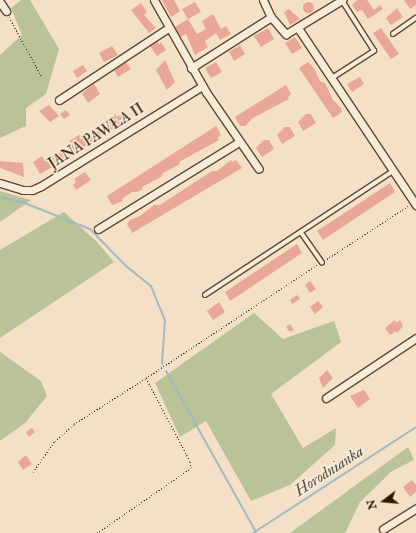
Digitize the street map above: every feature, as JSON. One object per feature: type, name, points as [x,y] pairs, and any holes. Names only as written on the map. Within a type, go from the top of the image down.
[{"type":"street","points":[[154,0],[168,28],[204,89],[259,169]]},
{"type":"street","points":[[263,0],[271,17],[283,32],[290,33],[342,0]]},
{"type":"street","points":[[0,2],[6,11]]},
{"type":"street","points":[[191,68],[271,17]]},
{"type":"street","points":[[59,100],[168,28]]},
{"type":"street","points":[[298,28],[415,204]]},
{"type":"street","name":"JANA PAWŁA II","points":[[0,182],[23,190],[32,190],[41,186],[204,89]]},
{"type":"street","points":[[98,229],[239,142]]},
{"type":"street","points":[[326,398],[416,338]]},
{"type":"street","points":[[383,529],[416,508]]},
{"type":"lane","points":[[332,78],[374,51],[342,0]]},
{"type":"lane","points":[[393,34],[416,18]]},
{"type":"lane","points":[[205,295],[393,171]]},
{"type":"lane","points":[[301,232],[322,262]]},
{"type":"path","points":[[6,11],[42,77]]},
{"type":"path","points":[[33,472],[55,441],[74,424],[322,262],[415,204]]},
{"type":"path","points":[[97,533],[191,468],[190,460],[146,378]]},
{"type":"green space","points":[[21,0],[30,0],[59,49],[46,94],[26,108],[26,126],[0,138],[0,55],[22,35],[11,8]]},
{"type":"green space","points":[[0,191],[31,200],[0,222]]},
{"type":"green space","points":[[64,212],[97,242],[114,262],[0,338],[0,250]]},
{"type":"green space","points":[[254,313],[283,339],[334,321],[341,342],[271,394],[303,448],[336,428],[335,445],[290,485],[251,501],[206,421],[180,437],[155,383]]},
{"type":"green space","points":[[0,352],[41,381],[47,396],[25,423],[0,441]]},
{"type":"green space","points":[[408,447],[414,460],[392,471],[360,502],[345,533],[290,533]]},
{"type":"building","points":[[162,0],[174,0],[180,11],[171,17]]},
{"type":"building","points":[[357,0],[367,0],[374,10],[380,5],[383,9],[368,19],[362,10],[357,12],[352,5]]},
{"type":"building","points":[[404,0],[416,0],[416,5],[410,9]]},
{"type":"building","points":[[308,1],[312,3],[314,7],[312,11],[308,13],[304,11],[302,7],[304,3]]},
{"type":"building","points":[[195,2],[201,12],[188,19],[182,9]]},
{"type":"building","points":[[141,3],[147,12],[144,15],[156,28],[149,33],[131,10]]},
{"type":"building","points":[[397,8],[403,17],[391,25],[386,18]]},
{"type":"building","points":[[289,9],[300,19],[290,25],[284,12]]},
{"type":"building","points":[[213,14],[221,29],[226,26],[231,34],[220,40],[216,33],[205,41],[208,47],[195,55],[186,34],[181,37],[175,27],[188,19],[197,34],[206,29],[202,21]]},
{"type":"building","points":[[268,28],[274,39],[261,47],[254,36]]},
{"type":"building","points":[[381,28],[399,54],[391,59],[373,33]]},
{"type":"building","points":[[295,37],[302,48],[292,54],[285,43]]},
{"type":"building","points":[[157,41],[159,44],[161,42],[166,50],[157,56],[150,46]]},
{"type":"building","points":[[240,45],[245,54],[234,61],[229,52]]},
{"type":"building","points":[[112,46],[118,55],[104,62],[99,53]]},
{"type":"building","points":[[165,60],[175,82],[167,90],[156,70]]},
{"type":"building","points":[[126,62],[131,69],[118,77],[114,70]]},
{"type":"building","points":[[216,62],[222,72],[211,78],[205,68]]},
{"type":"building","points":[[308,62],[314,68],[320,81],[325,83],[333,100],[341,108],[342,112],[333,118],[299,68]]},
{"type":"building","points":[[83,65],[87,71],[77,78],[73,71]]},
{"type":"building","points":[[360,77],[364,84],[352,92],[347,84]]},
{"type":"building","points":[[94,84],[100,94],[88,103],[82,93]]},
{"type":"building","points":[[286,85],[291,94],[288,97],[289,99],[253,118],[245,126],[240,126],[235,117]]},
{"type":"building","points":[[49,105],[59,116],[50,122],[39,111]]},
{"type":"building","points":[[66,110],[70,115],[64,119],[60,114]]},
{"type":"building","points":[[125,112],[127,115],[119,121],[121,124],[110,131],[104,121],[115,114],[117,117]]},
{"type":"building","points":[[306,114],[311,114],[316,123],[303,131],[298,122]]},
{"type":"building","points":[[216,126],[221,135],[217,138],[219,140],[179,162],[180,164],[163,173],[161,177],[142,187],[143,189],[137,192],[132,192],[122,199],[123,201],[112,205],[107,196]]},
{"type":"building","points":[[97,127],[103,138],[40,174],[33,162],[42,156],[45,161],[48,160],[72,145],[69,141],[81,134],[83,138]]},
{"type":"building","points":[[285,127],[290,127],[295,136],[282,144],[277,135]]},
{"type":"building","points":[[264,140],[269,140],[274,149],[262,157],[256,148]]},
{"type":"building","points":[[231,160],[232,162],[236,160],[242,168],[132,233],[127,224],[130,220],[140,216],[154,205],[160,205],[212,171],[217,171]]},
{"type":"building","points":[[0,161],[23,163],[24,177],[0,168]]},
{"type":"building","points":[[85,172],[91,180],[76,190],[73,185],[76,182],[74,179]]},
{"type":"building","points":[[390,183],[395,192],[323,240],[317,231]]},
{"type":"building","points":[[297,244],[302,253],[230,301],[225,292]]},
{"type":"building","points":[[310,281],[316,289],[310,293],[305,285]]},
{"type":"building","points":[[297,295],[300,299],[292,304],[290,300]]},
{"type":"building","points":[[318,301],[323,307],[315,314],[310,307]]},
{"type":"building","points":[[219,302],[225,312],[213,320],[207,311]]},
{"type":"building","points":[[395,320],[396,323],[400,320],[403,326],[397,333],[396,331],[390,335],[385,328]]},
{"type":"building","points":[[290,324],[294,330],[290,332],[286,327]]},
{"type":"building","points":[[327,370],[333,378],[323,388],[319,378]]},
{"type":"building","points":[[364,390],[370,399],[358,408],[350,396]]},
{"type":"building","points":[[32,428],[35,432],[29,437],[26,432]]},
{"type":"building","points":[[26,455],[32,464],[23,470],[18,462]]},
{"type":"building","points":[[412,480],[416,485],[416,492],[410,497],[403,487]]},
{"type":"waterway","points":[[0,197],[22,202],[90,229],[126,266],[151,286],[165,321],[162,364]]},
{"type":"waterway","points":[[166,371],[256,532]]},
{"type":"waterway","name":"Horodnianka","points":[[253,533],[416,427]]}]
